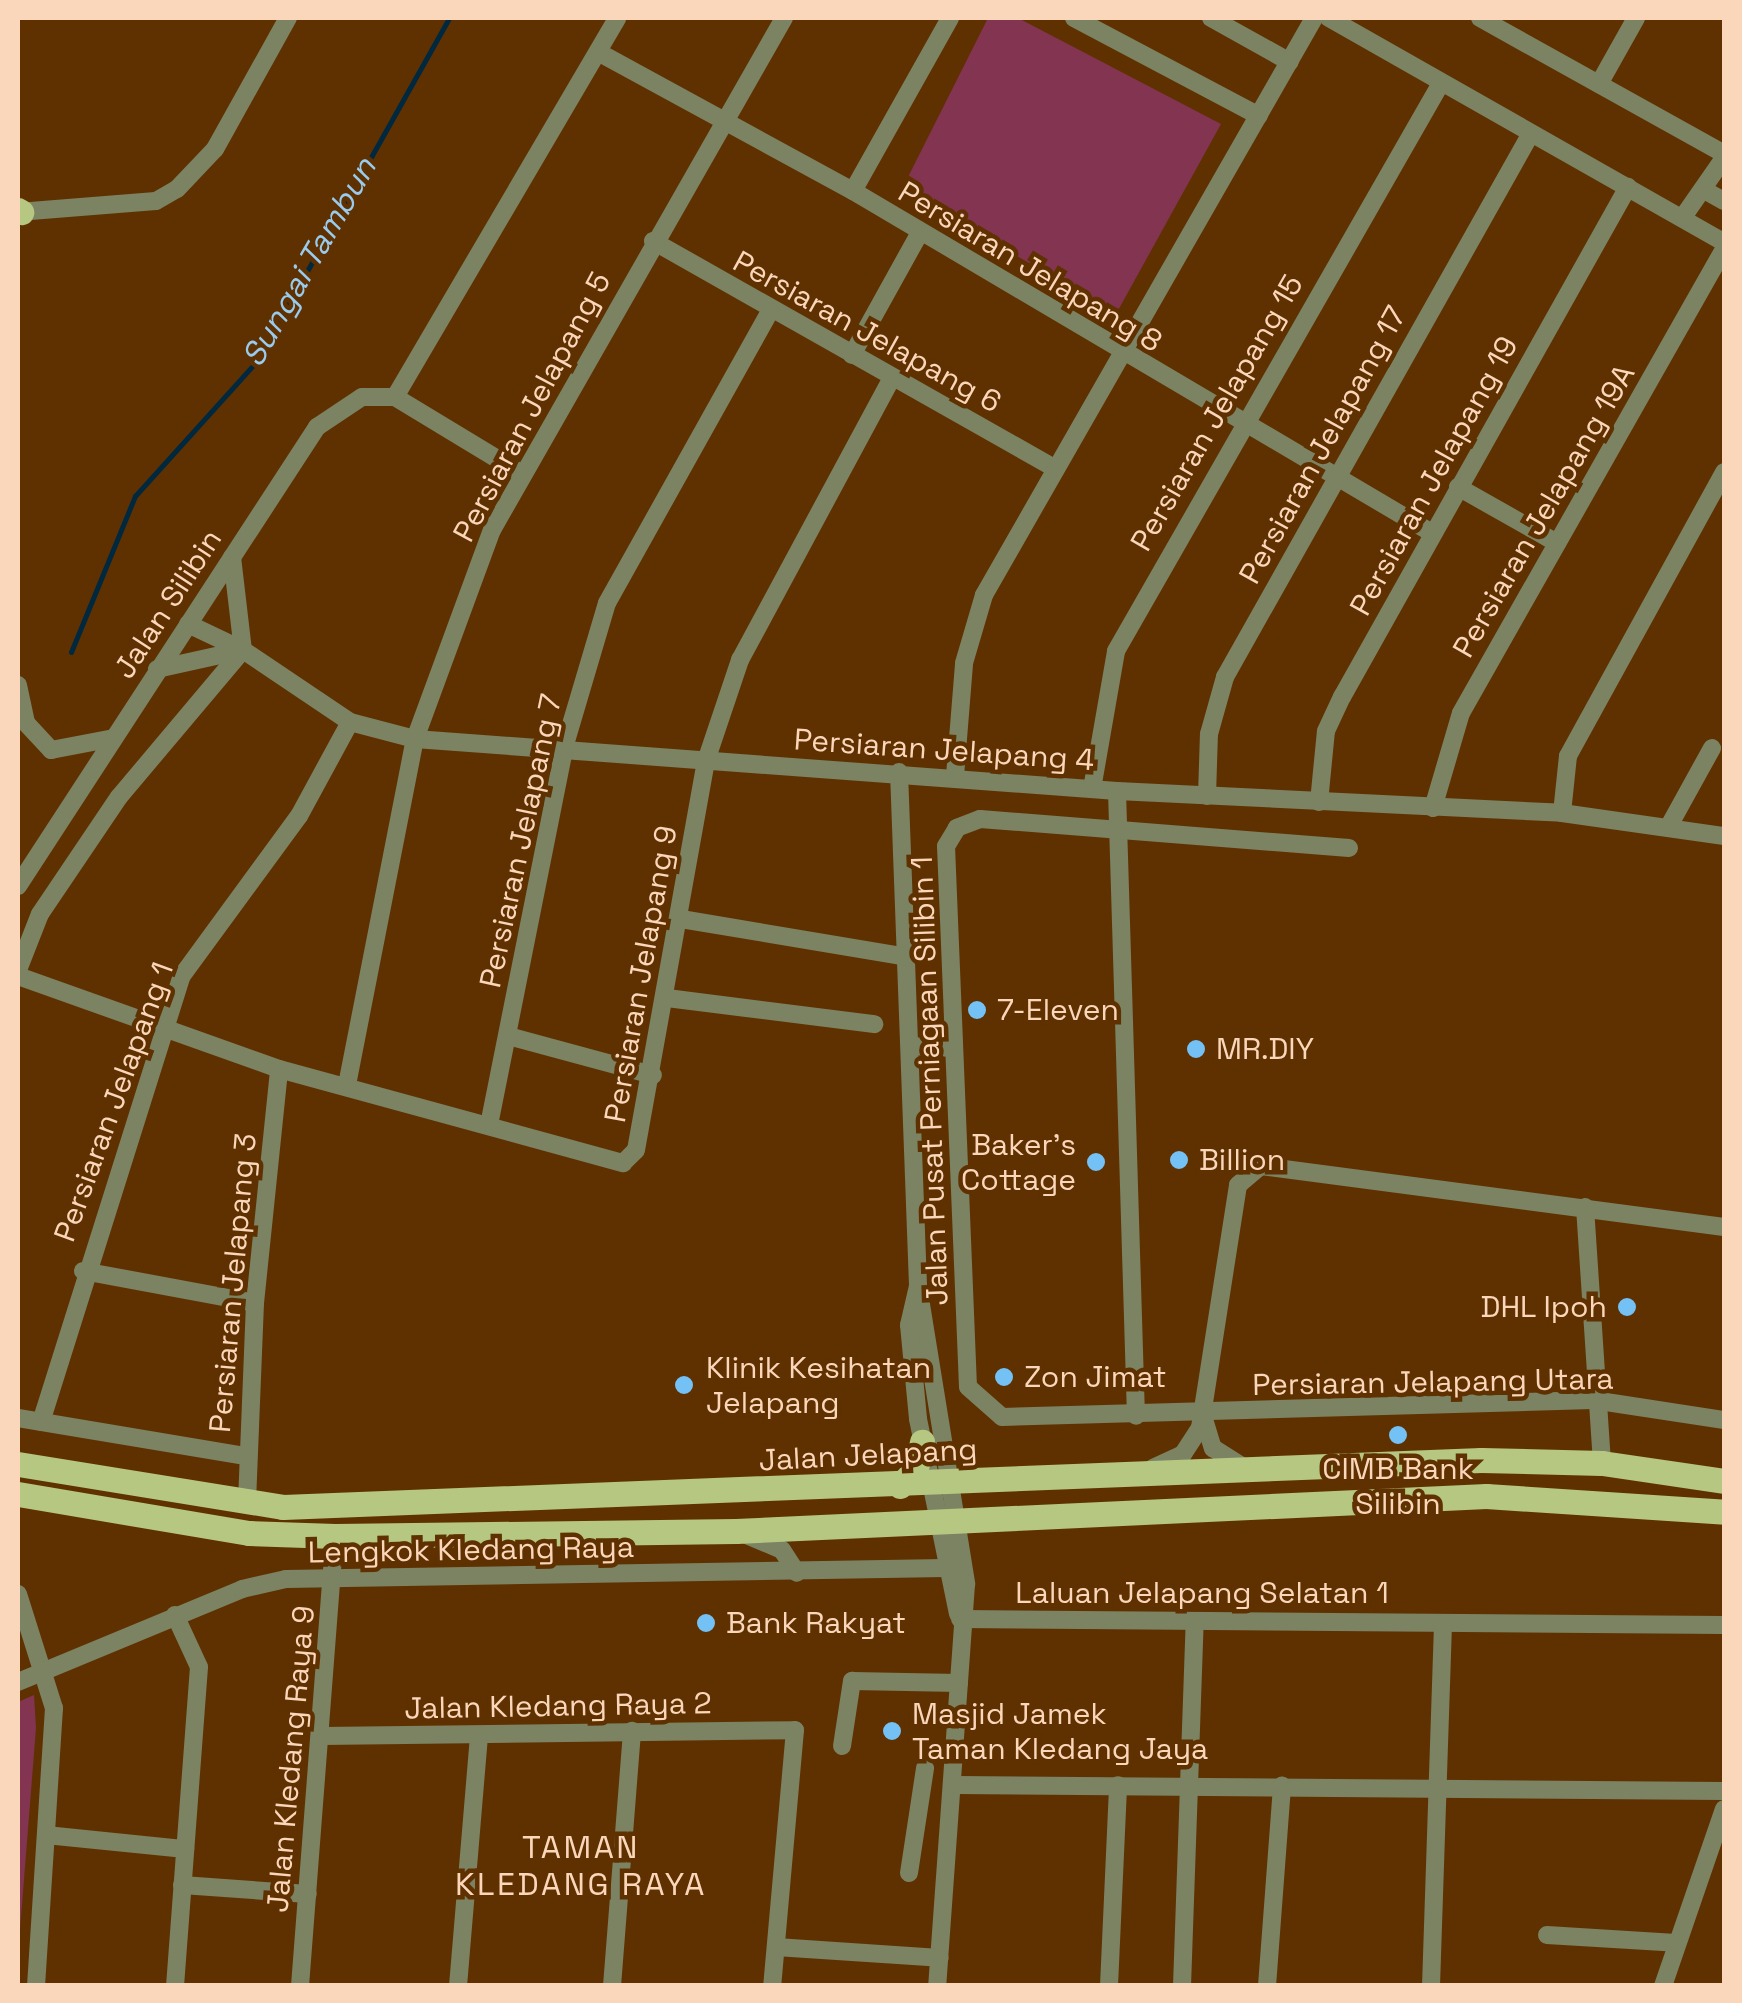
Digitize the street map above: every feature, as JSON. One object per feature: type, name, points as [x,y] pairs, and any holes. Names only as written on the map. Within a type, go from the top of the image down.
[{"type":"main road","points":[[900,1486],[916,1468],[922,1442]]},
{"type":"main road","name":"Jalan Jelapang","points":[[18,1464],[246,1502],[497,1504],[1140,1474],[1602,1463],[1724,1480]]},
{"type":"main road","points":[[18,1494],[249,1533],[335,1536],[736,1531],[948,1517],[1486,1496],[1724,1512]]},
{"type":"street","points":[[18,212],[156,201],[178,189],[214,149],[288,18]]},
{"type":"street","points":[[522,474],[395,396],[617,18]]},
{"type":"street","name":"Persiaran Jelapang 5","points":[[347,1085],[415,739],[492,530],[722,120],[784,18]]},
{"type":"street","points":[[853,191],[950,18]]},
{"type":"street","points":[[1074,18],[1259,116]]},
{"type":"street","points":[[1211,18],[1290,62]]},
{"type":"street","points":[[955,776],[970,626],[1054,468],[1314,18]]},
{"type":"street","points":[[1329,18],[1530,135],[1682,216],[1724,246]]},
{"type":"street","points":[[1480,18],[1724,156],[1704,190],[1682,216]]},
{"type":"street","points":[[1599,84],[1636,18]]},
{"type":"street","name":"Persiaran Jelapang 8","points":[[598,52],[853,191],[1122,355],[1432,533]]},
{"type":"street","name":"Persiaran Jelapang 15","points":[[1092,789],[1116,651],[1240,423],[1441,83]]},
{"type":"street","name":"Persiaran Jelapang 17","points":[[1206,796],[1209,734],[1224,677],[1530,135]]},
{"type":"street","name":"Persiaran Jelapang 19","points":[[1319,802],[1326,731],[1458,486],[1628,187]]},
{"type":"street","points":[[1704,190],[1724,201]]},
{"type":"street","points":[[852,355],[920,234]]},
{"type":"street","name":"Persiaran Jelapang 6","points":[[653,241],[770,311],[1054,468]]},
{"type":"street","name":"Persiaran Jelapang 19A","points":[[1433,808],[1461,713],[1724,246]]},
{"type":"street","name":"Persiaran Jelapang 7","points":[[489,1125],[564,748],[607,604],[770,311]]},
{"type":"street","name":"Persiaran Jelapang 9","points":[[18,973],[279,1069],[623,1164],[636,1150],[653,1075],[706,761],[740,660],[892,378]]},
{"type":"street","name":"Jalan Silibin","points":[[18,886],[317,427],[362,397],[395,396]]},
{"type":"street","points":[[1562,813],[1568,756],[1724,472]]},
{"type":"street","points":[[1458,486],[1558,543]]},
{"type":"street","points":[[18,973],[40,914],[120,797],[243,650],[232,557]]},
{"type":"street","name":"Persiaran Jelapang 4","points":[[188,624],[243,650],[350,722],[415,739],[1117,791],[1562,813],[1724,836]]},
{"type":"street","points":[[158,669],[243,650]]},
{"type":"street","points":[[18,685],[26,723],[51,750],[114,738]]},
{"type":"street","name":"Persiaran Jelapang 1","points":[[41,1422],[83,1270],[181,977],[299,816],[350,722]]},
{"type":"street","points":[[1669,826],[1712,748]]},
{"type":"street","points":[[899,772],[918,1286],[960,1619],[956,1787],[938,1986]]},
{"type":"street","points":[[1117,791],[1136,1416]]},
{"type":"street","name":"Jalan Pusat Perniagaan Silibin 1","points":[[1116,827],[980,819],[957,828],[946,846],[968,1387],[1002,1417],[1202,1415]]},
{"type":"street","points":[[1116,827],[1348,848]]},
{"type":"street","points":[[681,919],[907,957]]},
{"type":"street","points":[[667,998],[874,1024]]},
{"type":"street","points":[[508,1036],[653,1075]]},
{"type":"street","points":[[910,1046],[954,1048]]},
{"type":"street","name":"Persiaran Jelapang 3","points":[[246,1502],[255,1303],[279,1069]]},
{"type":"street","points":[[1140,1474],[1183,1454],[1202,1415],[1238,1185],[1261,1166],[1278,1164],[1724,1227]]},
{"type":"street","points":[[1585,1207],[1593,1400],[1602,1463]]},
{"type":"street","points":[[83,1270],[255,1303]]},
{"type":"street","points":[[918,1286],[909,1325],[922,1442],[942,1483]]},
{"type":"street","name":"Persiaran Jelapang Utara","points":[[1202,1415],[1593,1400],[1724,1420]]},
{"type":"street","points":[[1202,1415],[1213,1448],[1253,1470]]},
{"type":"street","points":[[18,1418],[246,1456]]},
{"type":"street","points":[[948,1517],[945,1568],[960,1619]]},
{"type":"street","points":[[736,1531],[782,1550],[797,1573]]},
{"type":"street","name":"Jalan Kledang Raya 9","points":[[300,1986],[335,1536]]},
{"type":"street","name":"Lengkok Kledang Raya","points":[[18,1682],[175,1615],[264,1583],[945,1568]]},
{"type":"street","points":[[18,1597],[47,1670],[54,1708],[36,1986]]},
{"type":"street","points":[[175,1615],[199,1666],[176,1986]]},
{"type":"street","name":"Laluan Jelapang Selatan 1","points":[[960,1619],[1724,1625]]},
{"type":"street","points":[[1182,1986],[1195,1786],[1196,1622]]},
{"type":"street","points":[[1431,1986],[1443,1622]]},
{"type":"street","points":[[842,1746],[852,1681],[959,1683]]},
{"type":"street","name":"Jalan Kledang Raya 2","points":[[322,1736],[795,1730],[776,1947]]},
{"type":"street","points":[[612,1986],[632,1732]]},
{"type":"street","points":[[458,1986],[479,1735]]},
{"type":"street","points":[[909,1873],[925,1768]]},
{"type":"street","points":[[1109,1986],[1118,1786]]},
{"type":"street","points":[[1267,1986],[1282,1786]]},
{"type":"street","points":[[924,1788],[1282,1786],[1724,1791]]},
{"type":"street","points":[[1663,1986],[1724,1809]]},
{"type":"street","points":[[46,1835],[185,1849]]},
{"type":"street","points":[[182,1885],[308,1894]]},
{"type":"street","points":[[1547,1935],[1676,1943]]},
{"type":"street","points":[[772,1986],[776,1947],[940,1958]]},
{"type":"shaded area","points":[[988,18],[1018,18],[1221,124],[1116,314],[902,189]]},
{"type":"shaded area","points":[[34,1695],[36,1728],[18,1955],[18,1702]]},
{"type":"waterway","name":"Sungai Tambun","points":[[71,652],[135,496],[256,362],[449,18]]},
{"type":"place","name":"7-Eleven","points":[[977,1010]]},
{"type":"place","name":"MR.DIY","points":[[1196,1049]]},
{"type":"place","name":"Billion","points":[[1179,1160]]},
{"type":"place","name":"Baker's Cottage","points":[[1096,1162]]},
{"type":"place","name":"DHL Ipoh","points":[[1627,1307]]},
{"type":"place","name":"Zon Jimat","points":[[1004,1377]]},
{"type":"place","name":"Klinik Kesihatan Jelapang","points":[[684,1385]]},
{"type":"place","name":"CIMB Bank Silibin","points":[[1398,1435]]},
{"type":"place","name":"Bank Rakyat","points":[[706,1623]]},
{"type":"place","name":"Masjid Jamek Taman Kledang Jaya","points":[[892,1731]]},
{"type":"district","name":"TAMAN KLEDANG RAYA","points":[[581,1866]]}]
